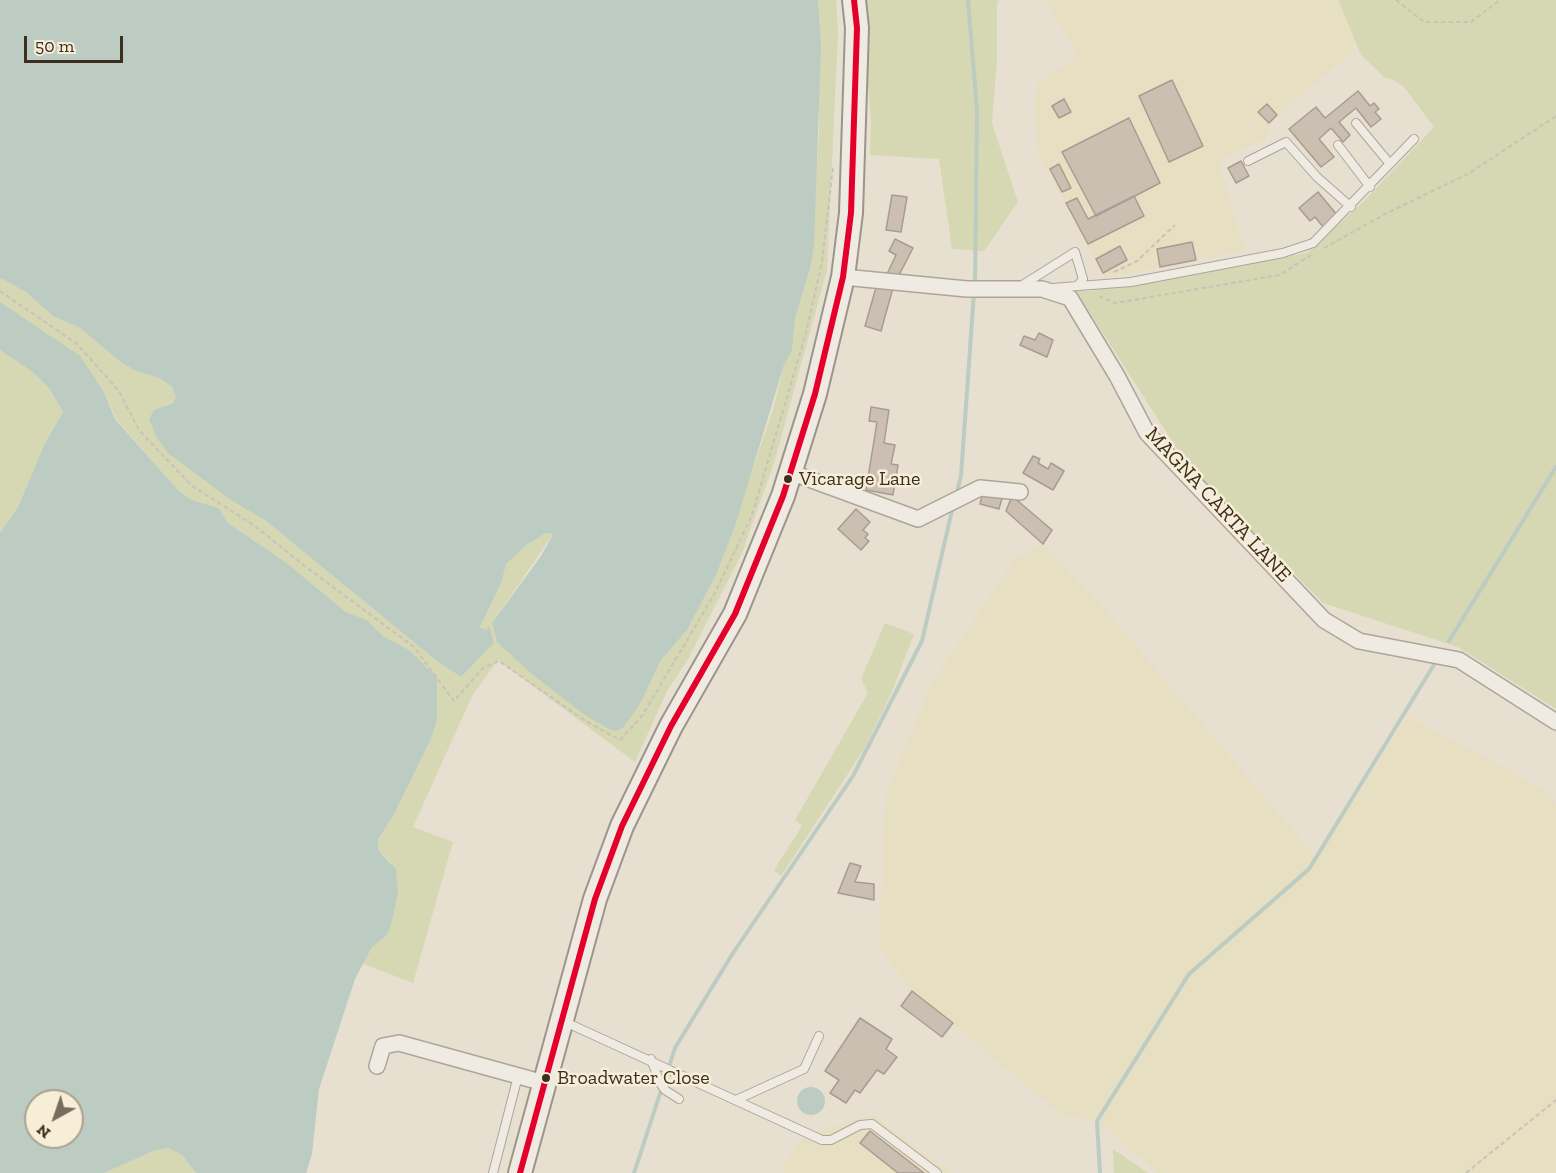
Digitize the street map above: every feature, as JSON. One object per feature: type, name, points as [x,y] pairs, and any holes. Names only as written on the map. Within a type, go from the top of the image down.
[{"type":"main road","points":[[519,1173],[595,899],[622,826],[666,735],[735,614],[790,472],[815,394],[843,277],[854,158],[857,28],[854,0]]},
{"type":"street","name":"MAGNA CARTA LANE","points":[[843,277],[974,288],[1042,289],[1070,298],[1117,376],[1147,433],[1323,620],[1359,641],[1459,660],[1556,722]]},
{"type":"street","points":[[790,472],[918,519],[980,488],[1020,492]]},
{"type":"street","points":[[377,1066],[383,1046],[399,1042],[544,1083]]},
{"type":"lane","points":[[1356,123],[1390,164]]},
{"type":"lane","points":[[1042,289],[1131,282],[1293,250],[1313,243],[1351,207],[1414,139]]},
{"type":"lane","points":[[1248,161],[1286,142],[1317,177],[1351,207]]},
{"type":"lane","points":[[1338,145],[1370,187]]},
{"type":"lane","points":[[1017,288],[1075,252],[1083,279],[1077,286]]},
{"type":"lane","points":[[561,1020],[651,1059],[826,1141],[860,1125],[872,1124],[937,1173]]},
{"type":"lane","points":[[736,1100],[804,1069],[819,1036]]},
{"type":"lane","points":[[651,1059],[660,1083],[679,1099]]},
{"type":"lane","points":[[493,1173],[518,1076]]},
{"type":"path","points":[[1396,0],[1424,21],[1471,22],[1500,0]]},
{"type":"path","points":[[0,291],[77,344],[119,391],[139,430],[191,485],[255,526],[414,647],[454,701],[483,668],[499,661],[584,720],[620,740],[642,716],[715,592],[752,515],[808,323],[822,262],[834,164]]},
{"type":"path","points":[[1091,285],[1137,261],[1175,225]]},
{"type":"path","points":[[1466,1173],[1556,1100]]},
{"type":"shaded area","points":[[0,0],[818,0],[821,48],[814,245],[810,269],[795,319],[792,351],[784,365],[736,523],[716,575],[687,630],[661,660],[640,704],[623,728],[616,731],[607,728],[585,715],[533,675],[497,642],[492,623],[541,556],[553,534],[546,533],[528,544],[506,564],[502,581],[480,627],[486,630],[489,626],[494,643],[461,677],[437,661],[266,521],[231,500],[168,453],[157,438],[149,419],[154,410],[173,403],[176,397],[172,387],[159,378],[134,370],[118,360],[80,328],[53,316],[26,292],[0,278]]},
{"type":"shaded area","points":[[1045,0],[1338,0],[1354,41],[1351,53],[1269,123],[1267,138],[1218,161],[1245,250],[1105,278],[1038,154],[1034,102],[1037,83],[1079,56]]},
{"type":"shaded area","points":[[0,302],[80,356],[104,392],[115,419],[179,491],[192,500],[219,508],[228,523],[284,561],[346,612],[367,620],[383,636],[409,650],[437,677],[437,720],[431,739],[393,816],[378,840],[379,851],[396,869],[398,892],[391,925],[387,935],[372,947],[355,979],[319,1089],[312,1154],[306,1173],[196,1173],[182,1155],[168,1148],[156,1150],[104,1173],[0,1173],[0,533],[18,507],[45,443],[63,412],[49,388],[34,373],[0,350]]},
{"type":"shaded area","points":[[1043,544],[1097,600],[1317,858],[1408,716],[1551,793],[1556,807],[1556,1173],[1158,1173],[1097,1121],[1063,1116],[912,991],[879,947],[886,792],[934,679],[1014,560]]},
{"type":"shaded area","points":[[811,1087],[821,1091],[825,1101],[821,1111],[811,1115],[801,1111],[797,1101],[801,1091]]},
{"type":"shaded area","points":[[873,1115],[951,1173],[783,1173],[783,1165],[806,1134]]},
{"type":"green space","points":[[818,0],[836,0],[838,33],[827,270],[774,463],[742,553],[687,661],[667,691],[635,762],[498,660],[472,696],[413,827],[453,842],[413,983],[361,963],[372,946],[387,935],[391,862],[379,851],[378,840],[393,816],[431,739],[437,720],[437,677],[409,650],[383,636],[367,620],[346,612],[284,561],[228,523],[219,508],[192,500],[179,491],[116,419],[104,392],[0,302],[0,278],[26,292],[53,316],[80,328],[118,360],[134,370],[159,378],[172,387],[176,397],[173,403],[154,410],[231,500],[266,521],[437,661],[461,677],[494,643],[488,627],[486,630],[480,627],[502,581],[506,564],[528,544],[546,533],[553,534],[492,623],[497,642],[640,704],[661,660],[687,630],[716,575],[773,410],[784,365],[792,351],[795,319],[810,269],[819,135]]},
{"type":"green space","points":[[861,0],[999,0],[997,3],[997,60],[992,123],[1018,202],[984,251],[952,249],[939,159],[870,155],[871,121]]},
{"type":"green space","points":[[1338,0],[1556,0],[1556,709],[1458,647],[1323,603],[1188,466],[1076,291],[1090,291],[1307,253],[1363,202],[1434,127],[1404,87],[1384,77],[1361,55]]},
{"type":"green space","points":[[0,350],[34,373],[49,388],[63,412],[45,443],[18,507],[0,533]]},
{"type":"green space","points":[[885,623],[914,634],[891,694],[864,749],[781,876],[774,870],[802,826],[795,820],[868,693],[861,679]]},
{"type":"green space","points":[[168,1148],[182,1155],[196,1173],[104,1173],[156,1150]]},
{"type":"green space","points":[[1113,1149],[1148,1173],[1114,1173]]},
{"type":"building","points":[[1172,80],[1203,146],[1169,162],[1139,96]]},
{"type":"building","points":[[1358,91],[1370,106],[1374,103],[1379,109],[1375,112],[1381,119],[1371,127],[1356,108],[1339,122],[1350,135],[1343,142],[1331,128],[1319,139],[1334,157],[1321,167],[1289,129],[1316,107],[1325,118]]},
{"type":"building","points":[[1064,99],[1071,112],[1059,118],[1052,106]]},
{"type":"building","points":[[1267,104],[1277,115],[1269,123],[1258,112]]},
{"type":"building","points":[[1129,118],[1160,183],[1096,216],[1062,152]]},
{"type":"building","points":[[1241,161],[1249,176],[1236,183],[1228,168]]},
{"type":"building","points":[[1059,164],[1071,188],[1062,192],[1050,169]]},
{"type":"building","points":[[1318,192],[1338,216],[1324,228],[1315,217],[1310,221],[1299,208]]},
{"type":"building","points":[[892,195],[907,197],[901,232],[886,230]]},
{"type":"building","points":[[1134,196],[1144,216],[1088,244],[1066,203],[1077,198],[1088,219]]},
{"type":"building","points":[[895,239],[913,248],[897,279],[887,274],[896,255],[889,251]]},
{"type":"building","points":[[1192,242],[1196,260],[1160,267],[1157,249]]},
{"type":"building","points":[[1120,246],[1127,260],[1103,273],[1096,259]]},
{"type":"building","points":[[877,284],[893,288],[881,331],[865,326]]},
{"type":"building","points":[[1039,333],[1053,340],[1047,357],[1020,345],[1024,336],[1035,340]]},
{"type":"building","points":[[871,407],[889,410],[884,443],[895,445],[891,464],[898,465],[893,495],[866,490],[877,422],[869,421]]},
{"type":"building","points":[[1033,456],[1040,459],[1038,463],[1048,469],[1051,463],[1064,471],[1053,490],[1023,473]]},
{"type":"building","points":[[983,492],[1002,498],[999,509],[980,504]]},
{"type":"building","points":[[1012,496],[1052,530],[1043,544],[1006,511]]},
{"type":"building","points":[[856,509],[870,522],[863,530],[868,534],[865,538],[869,541],[861,550],[838,529]]},
{"type":"building","points":[[850,863],[861,866],[855,882],[874,884],[874,900],[838,893]]},
{"type":"building","points":[[912,991],[953,1023],[942,1037],[901,1006]]},
{"type":"building","points":[[860,1018],[892,1039],[886,1049],[897,1057],[884,1074],[877,1070],[860,1093],[855,1090],[846,1103],[830,1093],[839,1080],[825,1071]]},
{"type":"building","points":[[870,1131],[924,1173],[898,1173],[860,1143]]},
{"type":"waterway","points":[[968,0],[977,110],[975,284]]},
{"type":"waterway","points":[[956,496],[961,476],[974,292]]},
{"type":"waterway","points":[[1449,641],[1556,467]]},
{"type":"waterway","points":[[634,1173],[675,1048],[733,953],[853,776],[922,641],[953,506]]},
{"type":"waterway","points":[[1100,1173],[1097,1121],[1189,974],[1309,869],[1435,663]]},
{"type":"transit line","points":[[520,1173],[595,899],[622,826],[671,726],[735,614],[783,496],[815,394],[843,277],[851,213],[857,28],[854,0]]},
{"type":"place","name":"Vicarage Lane","points":[[788,479]]},
{"type":"place","name":"Broadwater Close","points":[[546,1078]]}]
